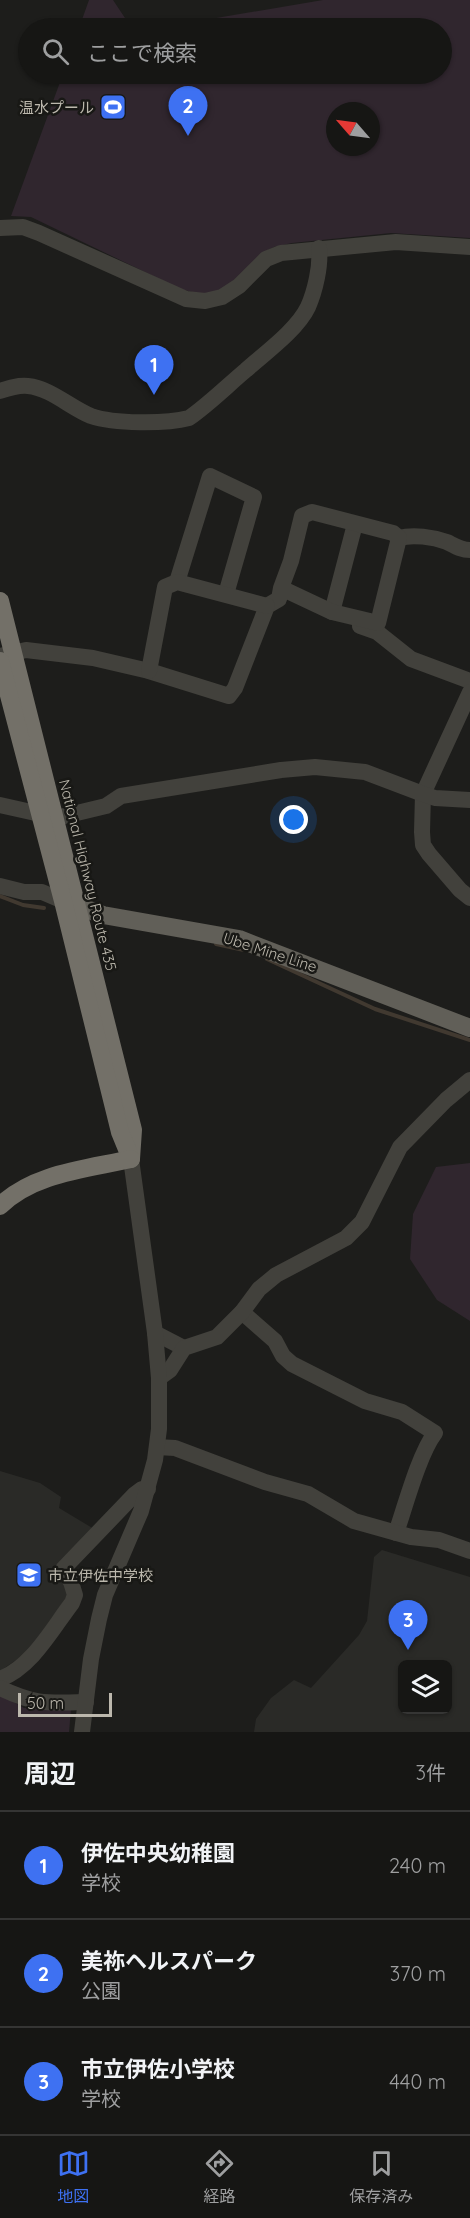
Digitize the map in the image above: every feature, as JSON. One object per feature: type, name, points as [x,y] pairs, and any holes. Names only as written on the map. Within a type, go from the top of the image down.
[{"type":"highway","name":"National Highway Route 435","points":[[0,601],[4,657],[133,1130],[131,1159]]},
{"type":"highway","points":[[0,1206],[9,1197],[29,1185],[55,1176],[131,1159]]},
{"type":"main road","name":"Ube Mine Line","points":[[70,904],[103,915],[239,939],[470,1028]]},
{"type":"street","points":[[0,228],[23,227],[186,299],[205,301],[222,297],[239,286],[266,259],[280,253],[396,242],[470,247]]},
{"type":"street","points":[[0,391],[17,386],[29,386],[94,417],[112,420],[175,421],[189,418],[281,338],[307,309],[320,257],[319,248]]},
{"type":"street","points":[[177,582],[210,476],[254,497],[226,594]]},
{"type":"street","points":[[4,657],[26,650],[93,658],[149,671],[229,696],[235,688],[267,606],[279,599],[302,516],[312,512],[354,525],[393,533],[399,538]]},
{"type":"street","points":[[332,612],[354,525]]},
{"type":"street","points":[[399,538],[405,536],[433,538],[464,550],[470,550]]},
{"type":"street","points":[[281,588],[332,612],[378,623],[399,538]]},
{"type":"street","points":[[149,671],[165,587],[177,582],[267,606]]},
{"type":"street","points":[[349,616],[353,623],[377,632],[411,658],[470,681]]},
{"type":"street","points":[[470,692],[423,794],[423,845],[442,871],[470,898]]},
{"type":"street","points":[[0,805],[48,816],[106,806],[121,796],[281,770],[315,767],[364,772],[435,798],[470,800]]},
{"type":"street","points":[[0,886],[24,892],[42,892],[70,904]]},
{"type":"street","points":[[159,1378],[170,1370],[184,1348],[218,1337],[242,1312],[259,1289],[276,1275],[346,1238],[363,1222],[400,1147],[446,1100],[470,1080]]},
{"type":"street","points":[[82,1732],[91,1659],[105,1595],[135,1527],[148,1489],[157,1447],[160,1413],[155,1333],[131,1159]]},
{"type":"street","points":[[242,1312],[275,1341],[283,1356],[292,1364],[365,1401],[402,1412],[435,1433],[424,1455],[396,1533]]},
{"type":"street","points":[[155,1333],[184,1348]]},
{"type":"street","points":[[157,1447],[175,1448],[265,1482],[308,1494],[354,1521],[396,1533],[439,1540],[470,1551]]},
{"type":"street","points":[[0,1679],[10,1675],[32,1656],[72,1604],[75,1595],[71,1582],[63,1569],[134,1495],[142,1489],[148,1489]]},
{"type":"street","points":[[0,1688],[29,1701],[86,1702]]},
{"type":"shaded area","points":[[89,0],[113,0],[125,18],[83,18]]},
{"type":"shaded area","points":[[323,0],[470,0],[470,238],[391,233],[292,243],[274,247],[262,253],[234,281],[218,293],[200,294],[180,289],[31,217],[11,216],[59,84],[452,84],[452,18],[216,18]]},
{"type":"shaded area","points":[[470,1163],[470,1321],[437,1300],[410,1259],[413,1214],[436,1167]]},
{"type":"shaded area","name":"市立伊佐中学校","points":[[0,1471],[40,1483],[61,1497],[59,1508],[94,1529],[53,1568],[64,1583],[68,1595],[28,1652],[0,1671]]},
{"type":"shaded area","points":[[382,1550],[470,1577],[470,1732],[254,1732],[256,1719],[271,1698],[294,1680],[311,1688],[359,1635],[367,1621],[374,1557]]},
{"type":"shaded area","points":[[0,1694],[24,1708],[71,1709],[69,1732],[0,1732]]},
{"type":"waterway","points":[[0,896],[23,905],[44,908]]},
{"type":"waterway","points":[[216,944],[244,950]]},
{"type":"waterway","points":[[267,959],[375,1009],[470,1040]]},
{"type":"place","name":"温水プール","points":[[113,107]]},
{"type":"place","name":"美祢ヘルスパーク","points":[[188,136]]},
{"type":"place","name":"伊佐中央幼稚園","points":[[154,395]]},
{"type":"place","name":"市立伊佐中学校","points":[[29,1575]]},
{"type":"place","name":"市立伊佐小学校","points":[[408,1650]]}]
